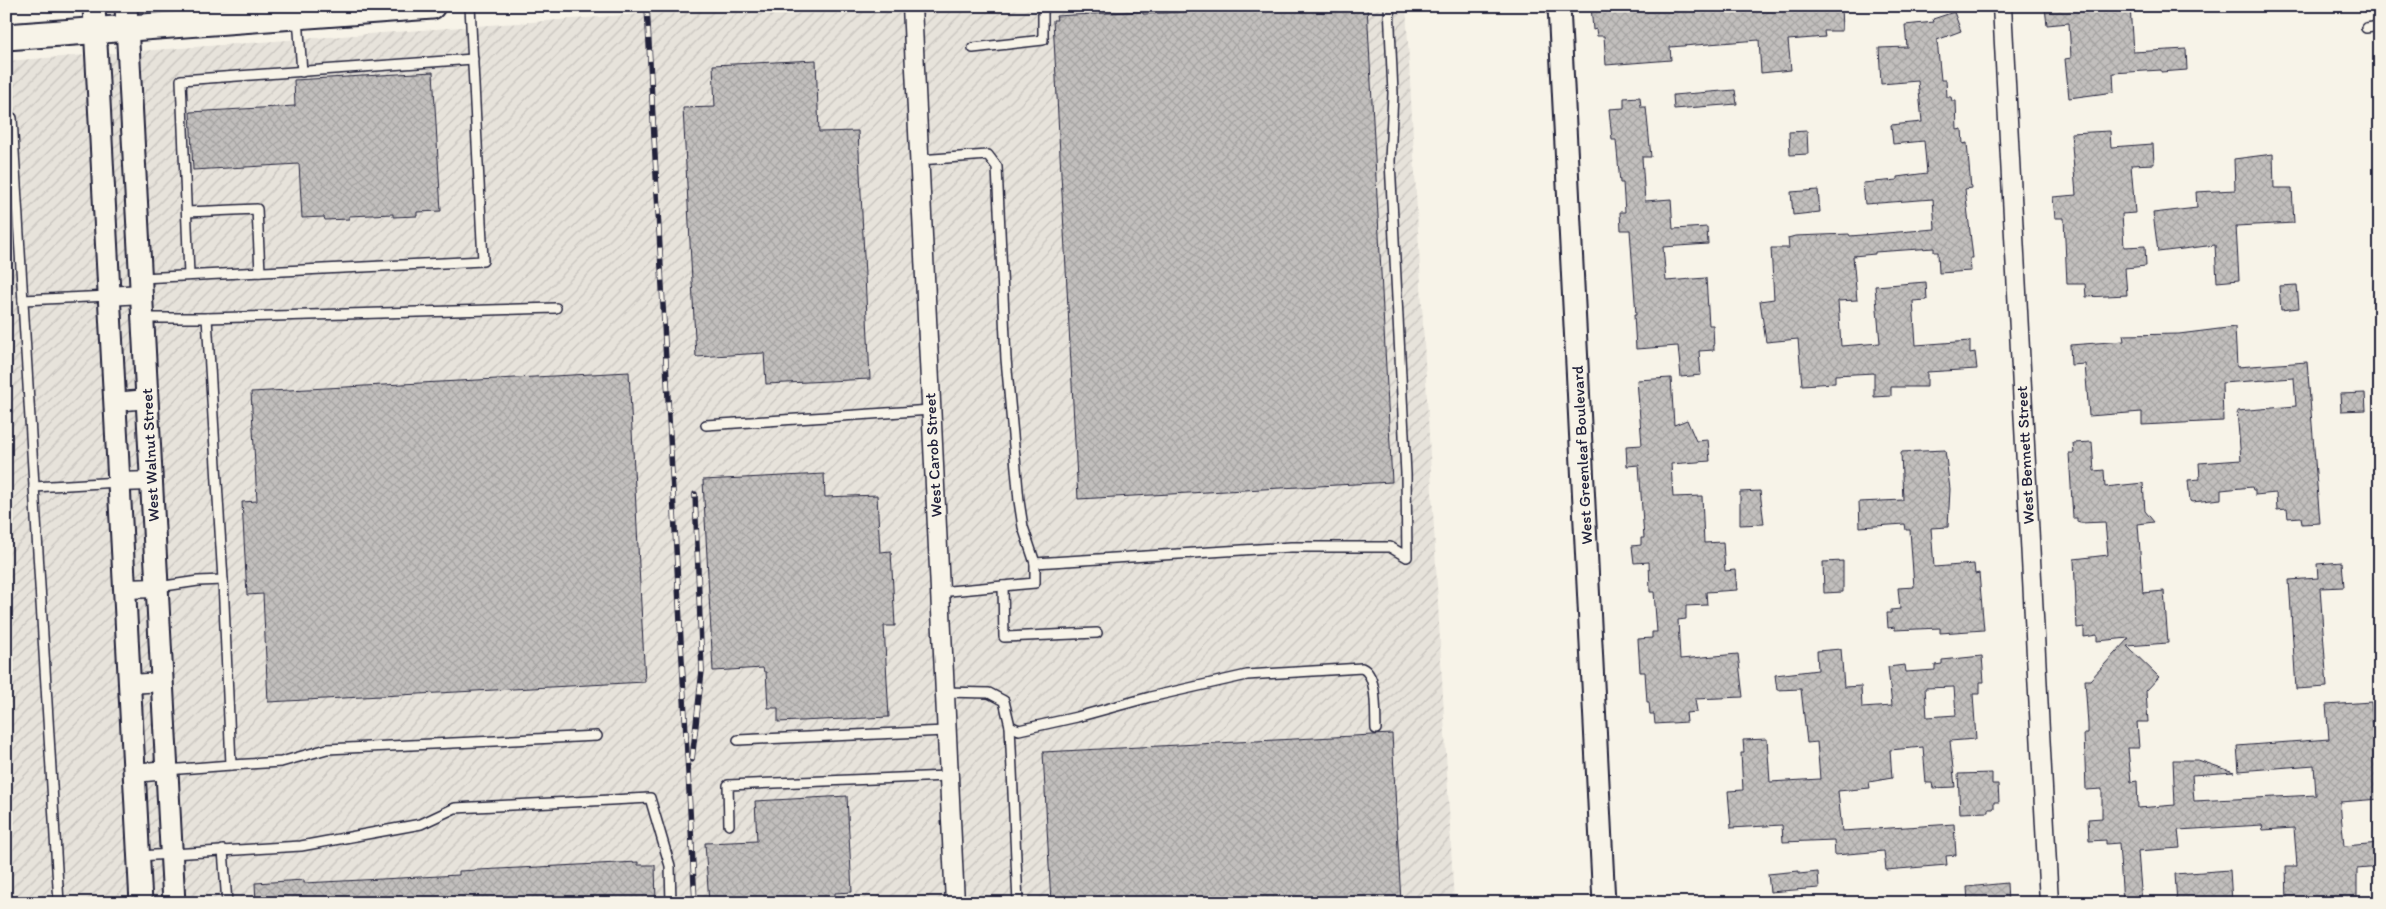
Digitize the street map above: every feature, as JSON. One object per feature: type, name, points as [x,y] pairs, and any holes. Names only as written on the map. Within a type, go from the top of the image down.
[{"type":"main road","points":[[6,37],[95,31],[127,17],[297,16],[432,6]]},
{"type":"street","name":"West Walnut Street","points":[[94,6],[141,903]]},
{"type":"street","name":"West Carob Street","points":[[912,6],[955,903]]},
{"type":"street","name":"West Greenleaf Boulevard","points":[[1559,6],[1604,903]]},
{"type":"street","name":"West Bennett Street","points":[[2002,6],[2049,903]]},
{"type":"street","name":"West Walnut Street","points":[[127,17],[174,903]]},
{"type":"street","points":[[109,296],[141,286]]},
{"type":"street","points":[[114,402],[147,399]]},
{"type":"street","points":[[119,482],[151,481]]},
{"type":"street","points":[[124,589],[157,588]]},
{"type":"street","points":[[130,684],[162,682]]},
{"type":"street","points":[[134,773],[166,770]]},
{"type":"lane","points":[[141,286],[189,275],[483,261],[470,6]]},
{"type":"lane","points":[[973,48],[1044,40],[1043,6]]},
{"type":"lane","points":[[1035,563],[1291,547],[1390,547],[1407,556],[1406,474],[1390,161],[1393,93],[1389,6]]},
{"type":"lane","points":[[297,16],[302,72]]},
{"type":"lane","points":[[2366,28],[2380,26]]},
{"type":"lane","points":[[189,275],[181,80],[473,59]]},
{"type":"lane","points":[[6,116],[12,118],[59,903]]},
{"type":"lane","points":[[919,160],[988,155],[997,167],[1006,359],[1023,526],[1035,563],[1035,583],[939,592]]},
{"type":"lane","points":[[187,212],[257,209],[260,272]]},
{"type":"lane","points":[[23,300],[109,296]]},
{"type":"lane","points":[[143,318],[207,318],[556,308]]},
{"type":"lane","points":[[207,318],[223,580],[231,764]]},
{"type":"lane","points":[[706,424],[931,410]]},
{"type":"lane","points":[[34,487],[119,482]]},
{"type":"lane","points":[[157,588],[198,581],[223,580]]},
{"type":"lane","points":[[1003,586],[1004,637],[1097,633]]},
{"type":"lane","points":[[1010,726],[1019,730],[1247,675],[1362,668],[1368,671],[1372,679],[1376,729]]},
{"type":"lane","points":[[944,692],[990,692],[1004,701],[1010,726],[1018,903]]},
{"type":"lane","points":[[738,740],[946,731]]},
{"type":"lane","points":[[166,770],[281,762],[326,750],[597,736]]},
{"type":"lane","points":[[729,824],[728,785],[948,776]]},
{"type":"lane","points":[[138,856],[310,844],[421,824],[454,808],[650,798],[670,866],[672,903]]},
{"type":"lane","points":[[223,850],[227,903]]},
{"type":"shaded area","points":[[746,6],[1406,6],[1454,903],[6,903],[6,61]]},
{"type":"building","points":[[1297,6],[1367,6],[1392,482],[1078,499],[1053,20],[1057,20],[1056,16],[1143,11],[1143,14]]},
{"type":"building","points":[[1591,6],[1841,6],[1842,31],[1824,31],[1825,37],[1788,40],[1791,70],[1761,73],[1759,40],[1670,47],[1671,60],[1606,65],[1604,36],[1597,36],[1596,29],[1593,30]]},
{"type":"building","points":[[2064,6],[2130,6],[2133,52],[2186,49],[2187,70],[2113,73],[2114,92],[2069,98],[2065,59],[2071,58],[2069,23],[2047,25],[2045,8]]},
{"type":"building","points":[[1954,12],[1961,31],[1937,40],[1941,80],[1946,80],[1947,97],[1951,97],[1952,101],[1956,101],[1957,130],[1962,129],[1963,144],[1967,143],[1971,188],[1965,189],[1973,258],[1970,258],[1971,271],[1939,273],[1938,252],[1934,252],[1934,248],[1875,252],[1875,254],[1853,256],[1857,300],[1838,301],[1841,346],[1880,343],[1875,286],[1926,282],[1927,300],[1913,301],[1916,345],[1970,341],[1970,353],[1975,352],[1977,369],[1927,372],[1927,387],[1891,387],[1891,396],[1874,397],[1874,373],[1835,375],[1835,383],[1802,385],[1798,339],[1766,342],[1760,301],[1774,299],[1771,248],[1789,248],[1788,238],[1795,236],[1849,234],[1850,236],[1935,229],[1933,199],[1865,204],[1863,183],[1897,180],[1897,177],[1927,173],[1924,141],[1893,144],[1891,125],[1922,122],[1918,81],[1881,84],[1879,48],[1907,47],[1905,25],[1934,22],[1933,19]]},
{"type":"building","points":[[816,60],[819,132],[858,131],[870,379],[766,384],[764,353],[696,357],[683,108],[715,107],[713,65]]},
{"type":"building","points":[[433,72],[441,211],[417,212],[417,216],[393,217],[393,214],[349,216],[349,219],[325,220],[324,217],[302,218],[299,164],[193,170],[190,112],[295,106],[294,80]]},
{"type":"building","points":[[1735,90],[1737,104],[1674,109],[1673,95]]},
{"type":"building","points":[[1640,97],[1641,107],[1646,107],[1651,157],[1642,157],[1645,201],[1671,199],[1673,229],[1707,227],[1708,244],[1663,247],[1666,281],[1706,278],[1709,325],[1713,325],[1714,350],[1699,351],[1701,375],[1681,377],[1678,346],[1636,349],[1634,315],[1636,315],[1630,230],[1621,230],[1620,212],[1625,212],[1623,183],[1620,183],[1616,140],[1612,140],[1609,109],[1624,108],[1624,98]]},
{"type":"building","points":[[1807,131],[1808,154],[1790,155],[1789,132]]},
{"type":"building","points":[[2110,131],[2111,147],[2153,144],[2154,164],[2131,165],[2135,213],[2122,214],[2124,247],[2145,246],[2146,266],[2125,268],[2127,295],[2086,297],[2085,284],[2067,284],[2064,218],[2055,218],[2053,197],[2076,195],[2071,133]]},
{"type":"building","points":[[2273,154],[2274,188],[2292,188],[2294,223],[2236,226],[2239,280],[2217,282],[2215,245],[2158,252],[2153,213],[2197,208],[2196,192],[2235,190],[2234,159]]},
{"type":"building","points":[[1818,190],[1820,212],[1793,215],[1791,192]]},
{"type":"building","points":[[2297,285],[2299,308],[2281,310],[2279,286]]},
{"type":"building","points":[[2235,327],[2237,367],[2307,362],[2320,523],[2302,524],[2301,517],[2288,518],[2287,509],[2277,510],[2276,493],[2255,495],[2255,490],[2252,487],[2221,490],[2221,499],[2190,501],[2188,480],[2200,479],[2199,463],[2241,460],[2237,411],[2296,406],[2294,378],[2222,383],[2223,421],[2142,425],[2142,412],[2089,416],[2085,364],[2071,365],[2070,345],[2124,341],[2123,335],[2179,334]]},
{"type":"building","points":[[629,372],[645,682],[268,702],[263,594],[247,595],[242,502],[257,501],[251,392]]},
{"type":"building","points":[[1671,378],[1674,425],[1687,420],[1696,441],[1708,440],[1710,461],[1671,464],[1673,497],[1702,496],[1704,543],[1723,542],[1725,571],[1735,570],[1737,590],[1706,592],[1707,605],[1686,606],[1686,619],[1678,620],[1680,659],[1738,654],[1743,697],[1695,699],[1697,712],[1686,713],[1687,722],[1655,724],[1654,714],[1650,714],[1649,702],[1647,702],[1645,672],[1640,672],[1638,639],[1652,638],[1652,632],[1657,632],[1654,592],[1650,592],[1649,562],[1634,563],[1632,546],[1641,545],[1641,538],[1644,538],[1639,465],[1627,466],[1626,446],[1642,445],[1637,380]]},
{"type":"building","points":[[2365,393],[2366,410],[2341,411],[2340,394]]},
{"type":"building","points":[[2092,442],[2094,471],[2104,470],[2105,487],[2143,483],[2145,511],[2154,522],[2138,524],[2143,593],[2164,591],[2168,643],[2127,646],[2159,677],[2146,691],[2148,722],[2137,722],[2139,748],[2128,748],[2131,782],[2137,781],[2138,808],[2175,805],[2173,760],[2198,760],[2234,772],[2192,775],[2194,801],[2316,795],[2314,765],[2239,771],[2237,746],[2329,739],[2326,705],[2371,702],[2374,736],[2380,735],[2380,799],[2340,802],[2344,846],[2380,843],[2380,867],[2357,869],[2357,903],[2287,903],[2286,866],[2297,866],[2294,828],[2263,830],[2262,825],[2178,830],[2180,848],[2138,851],[2142,903],[2123,903],[2119,843],[2106,844],[2106,840],[2089,841],[2088,819],[2102,818],[2102,789],[2086,790],[2084,733],[2088,733],[2088,725],[2085,680],[2090,680],[2129,638],[2097,641],[2097,635],[2084,637],[2084,627],[2077,628],[2074,559],[2108,555],[2105,522],[2080,523],[2077,522],[2077,518],[2073,518],[2069,453],[2074,453],[2073,443]]},
{"type":"building","points":[[1945,450],[1950,489],[1948,527],[1931,528],[1934,567],[1974,564],[1975,574],[1979,573],[1984,630],[1940,633],[1940,628],[1895,630],[1895,627],[1888,628],[1887,613],[1891,613],[1891,610],[1900,609],[1898,588],[1914,587],[1910,530],[1906,530],[1905,524],[1860,527],[1859,502],[1903,500],[1901,452]]},
{"type":"building","points":[[824,474],[825,497],[877,495],[880,552],[891,551],[895,626],[884,626],[889,717],[778,722],[778,708],[768,708],[766,672],[764,672],[763,668],[713,671],[703,480]]},
{"type":"building","points":[[1760,491],[1764,524],[1740,525],[1740,492]]},
{"type":"building","points":[[1843,561],[1843,592],[1824,593],[1823,562]]},
{"type":"building","points":[[2342,562],[2344,587],[2320,588],[2327,687],[2296,689],[2289,580],[2318,578],[2317,564]]},
{"type":"building","points":[[1841,649],[1844,687],[1861,686],[1862,708],[1892,706],[1888,667],[1905,665],[1906,672],[1935,670],[1935,665],[1942,664],[1942,660],[1982,656],[1984,682],[1980,682],[1980,694],[1973,694],[1976,739],[1950,741],[1955,787],[1933,788],[1932,783],[1926,783],[1923,747],[1890,750],[1892,778],[1869,782],[1870,788],[1838,791],[1842,831],[1954,824],[1956,855],[1946,856],[1947,865],[1886,870],[1884,851],[1835,855],[1834,840],[1783,842],[1782,825],[1731,828],[1728,791],[1743,790],[1741,753],[1744,753],[1743,740],[1767,739],[1770,782],[1820,779],[1817,742],[1807,743],[1801,689],[1777,690],[1775,675],[1818,670],[1817,651]],"holes":[[[1954,687],[1956,715],[1927,717],[1925,688]]]},
{"type":"building","points":[[1392,734],[1401,903],[1051,903],[1043,752]]},
{"type":"building","points":[[1992,773],[1992,784],[1998,784],[1999,802],[1994,802],[1994,809],[1988,809],[1988,812],[1960,813],[1958,774]]},
{"type":"building","points":[[847,796],[852,892],[835,893],[835,903],[709,903],[705,843],[757,841],[755,801]]},
{"type":"building","points":[[638,862],[638,865],[655,865],[656,903],[256,903],[255,883],[304,880],[304,883],[459,875],[459,871]]},
{"type":"building","points":[[2230,870],[2232,903],[2177,903],[2175,874]]},
{"type":"building","points":[[1799,871],[1799,874],[1818,872],[1819,888],[1770,892],[1768,874]]},
{"type":"building","points":[[2007,883],[2008,903],[1968,903],[1967,887]]},
{"type":"railway","points":[[647,6],[695,903]]},
{"type":"railway","points":[[692,760],[702,671],[695,494]]}]
